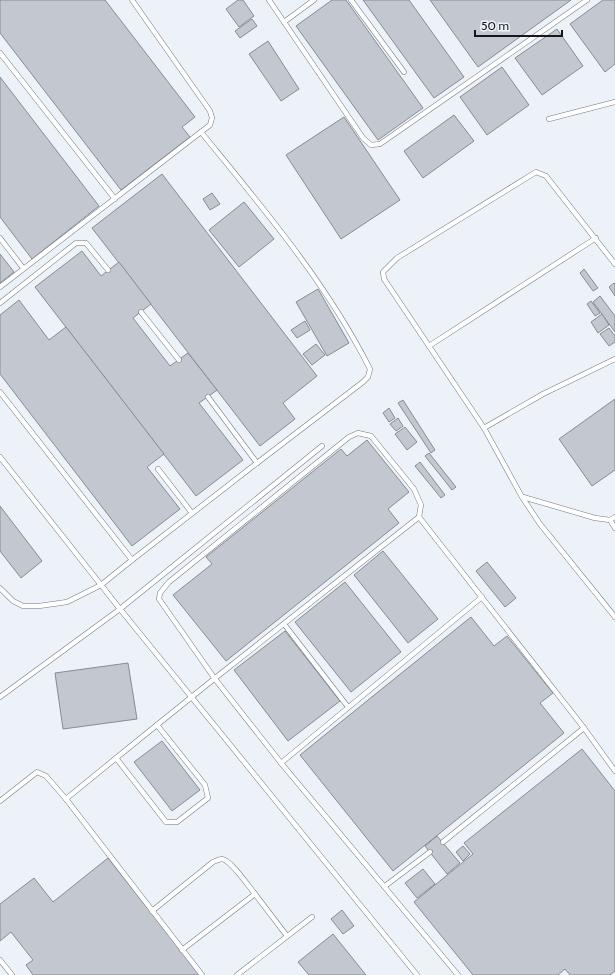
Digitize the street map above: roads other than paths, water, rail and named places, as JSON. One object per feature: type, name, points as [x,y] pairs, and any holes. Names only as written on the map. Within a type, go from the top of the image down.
[{"type":"lane","points":[[0,287],[210,125],[212,118],[210,111],[132,0]]},
{"type":"lane","points":[[268,0],[363,138],[371,146],[380,144],[587,0]]},
{"type":"lane","points":[[284,22],[314,0]]},
{"type":"lane","points":[[351,0],[404,72]]},
{"type":"lane","points":[[0,53],[114,199]]},
{"type":"lane","points":[[549,119],[615,102]]},
{"type":"lane","points":[[0,588],[13,601],[23,606],[39,606],[67,602],[102,585],[192,513],[368,377],[370,369],[354,337],[313,276],[271,219],[201,132]]},
{"type":"lane","points":[[615,264],[546,176],[536,172],[397,258],[383,272],[384,279],[484,428],[522,497],[540,524],[615,616]]},
{"type":"lane","points":[[0,238],[23,268]]},
{"type":"lane","points":[[429,346],[596,238]]},
{"type":"lane","points":[[0,303],[76,243],[86,243],[108,270]]},
{"type":"lane","points":[[141,312],[179,360]]},
{"type":"lane","points":[[484,428],[543,394],[615,359]]},
{"type":"lane","points":[[0,392],[132,560]]},
{"type":"lane","points":[[208,396],[257,463]]},
{"type":"lane","points":[[66,799],[215,678],[419,517],[421,505],[414,489],[371,436],[358,433],[353,435],[169,582],[160,593],[159,599],[162,606],[215,678],[281,762],[458,975]]},
{"type":"lane","points":[[0,697],[120,609],[322,446]]},
{"type":"lane","points":[[0,457],[120,609],[417,975]]},
{"type":"lane","points":[[158,469],[192,513]]},
{"type":"lane","points":[[522,497],[596,518],[610,520],[615,517]]},
{"type":"lane","points":[[419,517],[584,728],[615,771]]},
{"type":"lane","points":[[610,520],[615,528]]},
{"type":"lane","points":[[281,762],[482,597]]},
{"type":"lane","points":[[284,624],[348,707]]},
{"type":"lane","points":[[116,758],[166,822],[177,822],[208,798],[205,785],[157,725]]},
{"type":"lane","points":[[443,842],[584,728]]},
{"type":"lane","points":[[0,801],[37,772],[46,776],[66,799],[202,975]]},
{"type":"lane","points":[[385,886],[430,852]]},
{"type":"lane","points":[[152,911],[213,862],[221,859],[226,860],[255,894],[287,936]]},
{"type":"lane","points":[[182,950],[255,894]]},
{"type":"lane","points":[[237,975],[312,916]]},
{"type":"lane","points":[[0,960],[12,975]]}]
